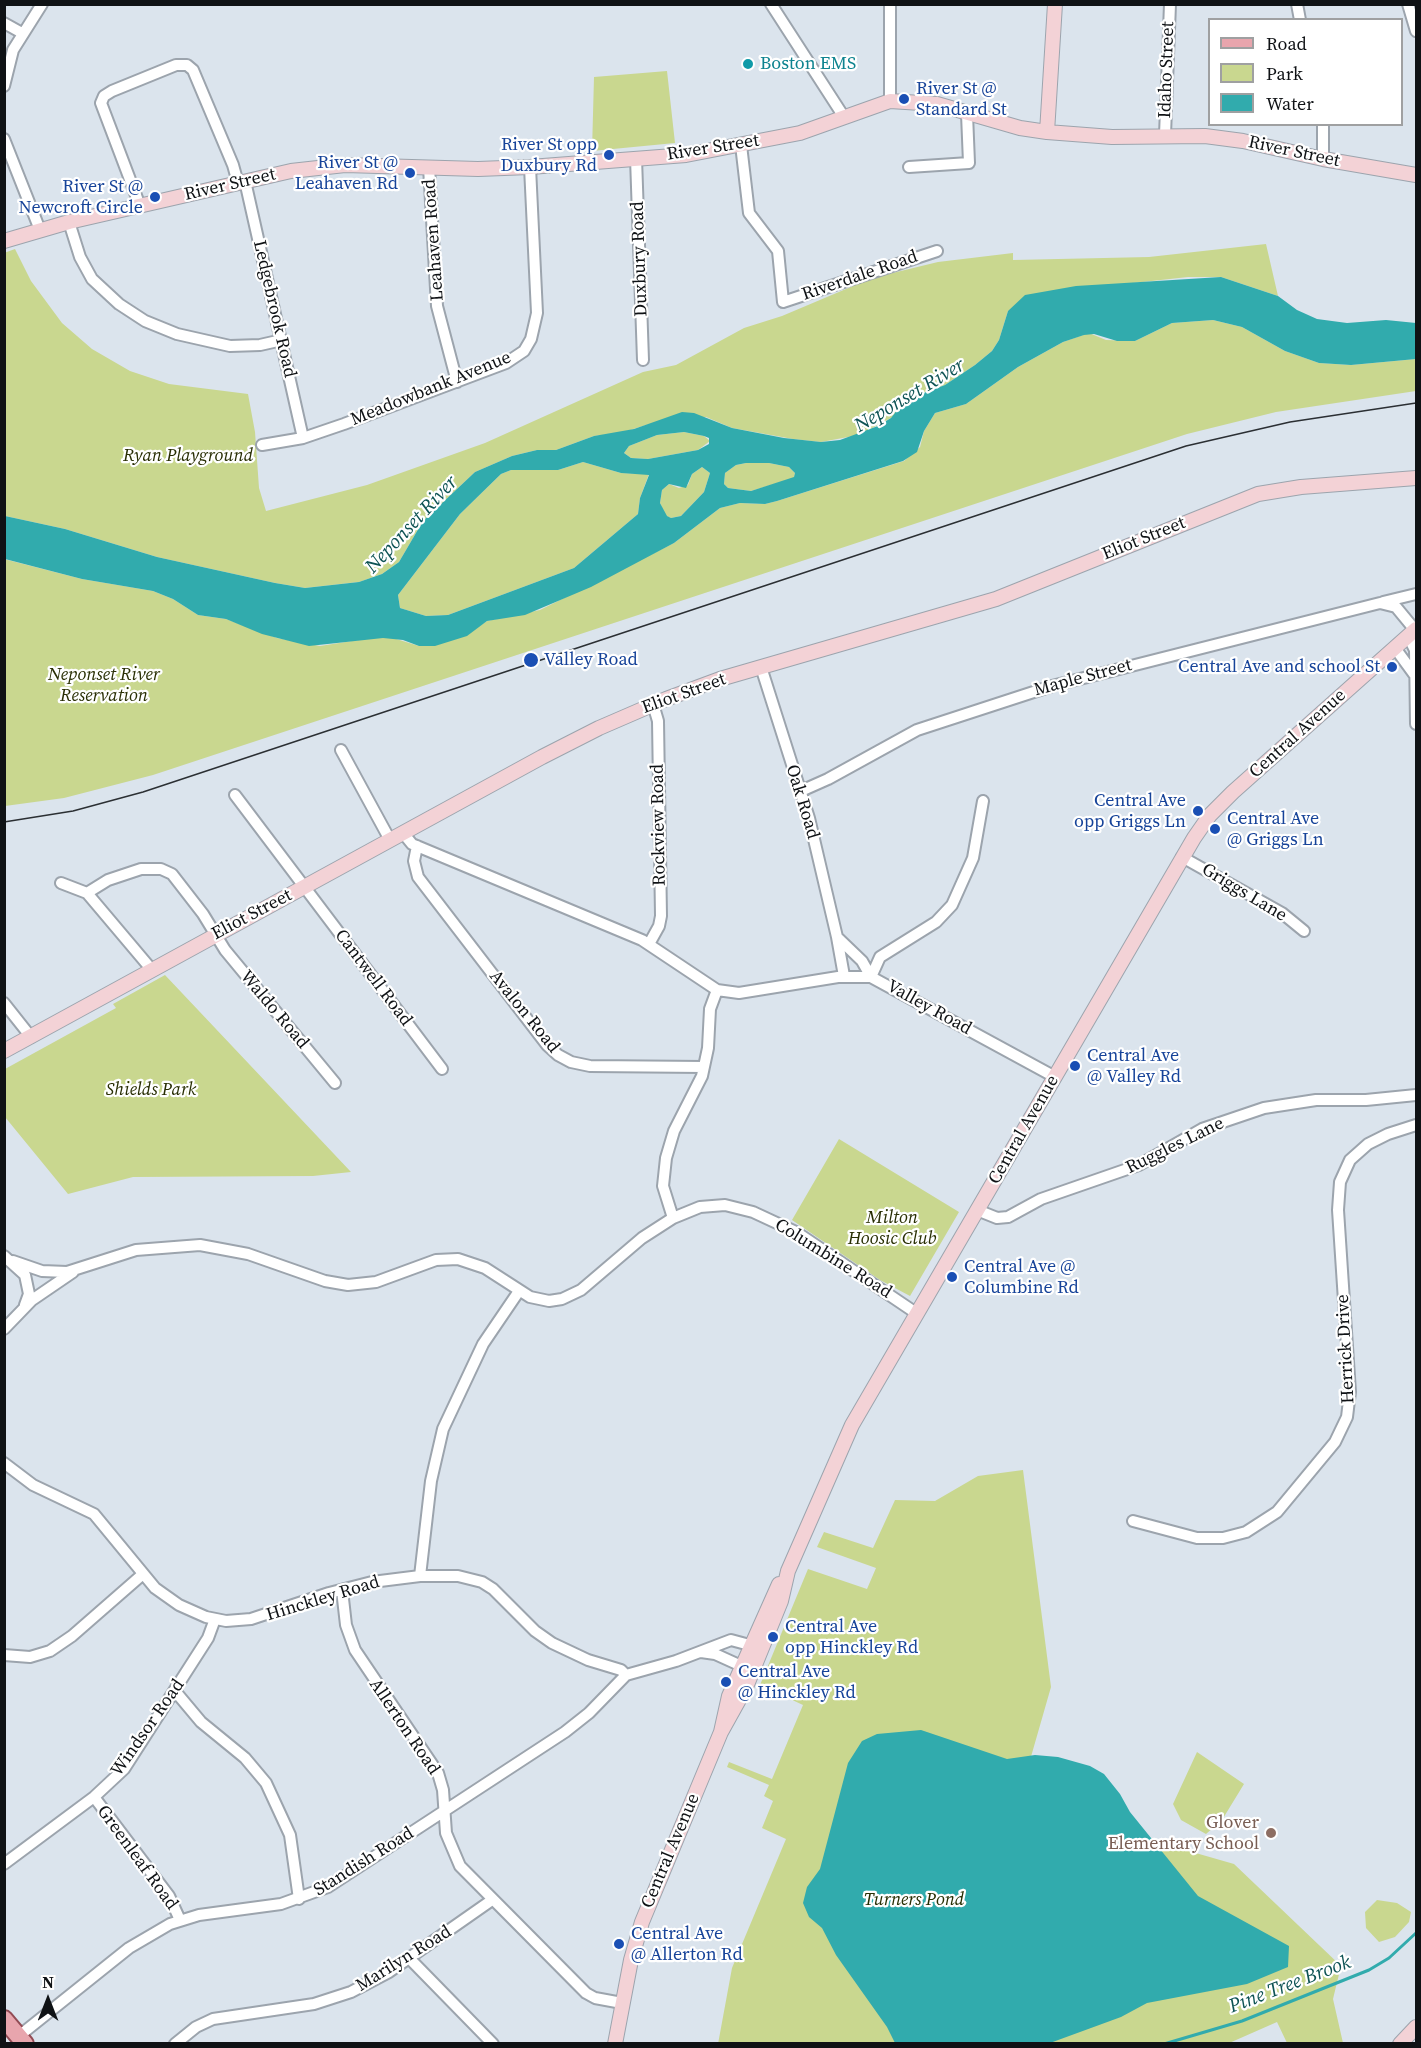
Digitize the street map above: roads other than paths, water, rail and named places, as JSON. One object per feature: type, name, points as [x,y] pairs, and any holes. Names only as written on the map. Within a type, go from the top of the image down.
[{"type":"main road","points":[[4,2019],[22,2040]]},
{"type":"street","points":[[4,86],[13,50],[42,4]]},
{"type":"street","points":[[771,4],[844,117]]},
{"type":"street","points":[[890,4],[890,101]]},
{"type":"street","points":[[1047,132],[1055,4]]},
{"type":"street","name":"Idaho Street","points":[[1165,135],[1170,4]]},
{"type":"street","points":[[1408,4],[1416,31]]},
{"type":"street","points":[[4,23],[22,33]]},
{"type":"street","name":"Ledgebrook Road","points":[[140,206],[101,103],[104,96],[111,91],[176,65],[187,65],[193,70],[241,182],[282,340],[303,438]]},
{"type":"street","name":"River Street","points":[[4,242],[69,222],[241,182],[331,166],[530,167],[686,155],[800,133],[890,101],[937,104],[967,114],[1047,132],[1112,137],[1205,136],[1243,141],[1323,159],[1416,175]]},
{"type":"street","points":[[909,167],[969,163],[967,114]]},
{"type":"street","points":[[1323,126],[1323,159]]},
{"type":"street","points":[[4,138],[40,230]]},
{"type":"street","name":"Riverdale Road","points":[[741,145],[749,213],[778,251],[783,302],[937,251]]},
{"type":"street","name":"Duxbury Road","points":[[636,158],[643,360]]},
{"type":"street","name":"Leahaven Road","points":[[429,167],[437,306],[458,382]]},
{"type":"street","name":"Meadowbank Avenue","points":[[262,445],[303,438],[458,382],[506,363],[524,351],[533,332],[537,313],[530,167]]},
{"type":"street","points":[[69,222],[80,257],[92,279],[112,299],[145,321],[171,332],[230,346],[260,345],[282,340]]},
{"type":"street","name":"Eliot Street","points":[[4,1051],[572,741],[653,704],[761,667],[996,599],[1258,494],[1301,487],[1416,478]]},
{"type":"street","name":"Maple Street","points":[[801,791],[828,779],[909,734],[994,703],[1210,645],[1416,594]]},
{"type":"street","points":[[1380,603],[1396,607],[1413,632],[1416,724]]},
{"type":"street","name":"Central Avenue","points":[[615,2043],[622,2003],[642,1922],[721,1732],[734,1712],[756,1647],[781,1601],[788,1570],[848,1432],[1182,857],[1214,810],[1413,632]]},
{"type":"street","points":[[1395,648],[1414,674]]},
{"type":"street","name":"Oak Road","points":[[761,667],[771,705],[801,791],[844,976]]},
{"type":"street","name":"Rockview Road","points":[[649,944],[659,926],[661,916],[658,721],[653,704]]},
{"type":"street","points":[[341,750],[390,840]]},
{"type":"street","name":"Cantwell Road","points":[[235,795],[442,1069]]},
{"type":"street","points":[[871,977],[880,957],[936,922],[952,904],[973,858],[983,801]]},
{"type":"street","points":[[403,833],[408,841],[417,846],[649,944],[717,990],[710,1009],[704,1067],[699,1083],[674,1131],[666,1158],[664,1193],[673,1218]]},
{"type":"street","name":"Avalon Road","points":[[417,846],[414,861],[418,877],[547,1045],[558,1055],[571,1062],[590,1066],[704,1067]]},
{"type":"street","name":"Griggs Lane","points":[[1182,857],[1281,912],[1304,931]]},
{"type":"street","name":"Waldo Road","points":[[87,893],[108,880],[129,872],[147,868],[167,871],[203,914],[225,950],[335,1083]]},
{"type":"street","points":[[62,883],[87,893],[152,970]]},
{"type":"street","points":[[837,938],[862,961],[871,977]]},
{"type":"street","name":"Valley Road","points":[[717,990],[747,992],[844,976],[871,977],[1054,1077]]},
{"type":"street","points":[[4,1003],[31,1037]]},
{"type":"street","name":"Ruggles Lane","points":[[977,1210],[997,1218],[1008,1217],[1041,1199],[1139,1165],[1202,1129],[1258,1110],[1317,1100],[1384,1099],[1416,1095]]},
{"type":"street","name":"Herrick Drive","points":[[1133,1521],[1197,1538],[1223,1538],[1246,1532],[1277,1512],[1335,1442],[1347,1417],[1350,1392],[1338,1210],[1340,1182],[1350,1160],[1368,1144],[1388,1134],[1416,1125]]},
{"type":"street","name":"Columbine Road","points":[[9,1258],[48,1272],[80,1268],[136,1250],[200,1245],[238,1251],[325,1281],[348,1286],[376,1282],[436,1260],[458,1259],[485,1268],[519,1291],[543,1301],[569,1296],[587,1285],[642,1238],[673,1218],[700,1208],[717,1205],[753,1212],[805,1238],[916,1312]]},
{"type":"street","name":"Columbine Road","points":[[9,1258],[25,1275],[29,1288],[24,1306]]},
{"type":"street","points":[[4,1329],[24,1306],[80,1268]]},
{"type":"street","points":[[420,1576],[430,1481],[443,1429],[483,1344],[519,1291]]},
{"type":"street","name":"Hinckley Road","points":[[4,1463],[33,1485],[94,1514],[143,1574],[170,1600],[215,1619],[234,1621],[259,1618],[342,1590],[420,1576],[458,1576],[482,1582],[493,1589],[535,1631],[552,1643],[588,1660],[621,1670],[626,1675]]},
{"type":"street","points":[[4,1655],[30,1657],[50,1651],[72,1636],[143,1574]]},
{"type":"street","name":"Allerton Road","points":[[342,1590],[351,1641],[370,1676],[434,1765],[443,1790],[446,1833],[455,1859],[471,1880],[586,1993],[599,1999],[622,2003]]},
{"type":"street","name":"Windsor Road","points":[[4,1864],[94,1797],[130,1762],[208,1638],[215,1619]]},
{"type":"street","points":[[626,1675],[734,1639],[756,1647]]},
{"type":"street","points":[[700,1652],[715,1654],[747,1669]]},
{"type":"street","name":"Standish Road","points":[[22,2040],[139,1941],[180,1920],[299,1899],[328,1887],[444,1813],[577,1723],[626,1675]]},
{"type":"street","points":[[175,1691],[201,1722],[245,1758],[266,1783],[290,1835],[299,1899]]},
{"type":"street","name":"Greenleaf Road","points":[[94,1797],[169,1896],[180,1920]]},
{"type":"street","name":"Marilyn Road","points":[[175,2043],[196,2027],[213,2019],[332,1999],[371,1982],[492,1900]]},
{"type":"street","points":[[409,1958],[493,2043]]},
{"type":"street","points":[[1403,2042],[1416,2027]]},
{"type":"water","points":[[1221,277],[1278,296],[1297,310],[1317,319],[1347,323],[1386,320],[1416,323],[1416,359],[1351,365],[1319,363],[1285,351],[1242,327],[1213,320],[1172,323],[1135,341],[1117,341],[1094,334],[1084,335],[1063,342],[1018,367],[966,404],[935,413],[924,431],[917,452],[903,461],[777,501],[765,504],[740,503],[720,508],[674,543],[591,587],[525,615],[487,621],[467,636],[435,646],[419,646],[403,640],[383,638],[309,646],[262,634],[226,619],[198,615],[173,599],[153,591],[82,579],[5,559],[5,516],[65,529],[157,557],[275,583],[305,588],[359,582],[382,574],[399,562],[423,521],[475,472],[512,456],[537,450],[556,450],[594,436],[634,429],[682,412],[694,413],[732,428],[784,438],[821,442],[840,440],[878,426],[891,418],[905,400],[945,385],[975,365],[992,351],[999,340],[1008,311],[1025,295],[1076,286]],"holes":[[[684,432],[709,438],[709,444],[698,450],[648,459],[631,458],[624,453],[629,446],[657,435]],[[583,462],[621,473],[649,475],[640,498],[638,514],[574,568],[448,615],[426,616],[400,608],[398,595],[460,514],[501,474],[511,470],[558,470]],[[769,463],[789,467],[795,473],[794,477],[751,491],[728,488],[724,484],[725,473],[736,465]],[[702,467],[710,473],[704,492],[681,516],[671,518],[667,516],[660,503],[662,490],[669,484],[686,488],[692,474]]]},
{"type":"water","points":[[921,1730],[1007,1759],[1035,1755],[1058,1757],[1090,1766],[1104,1774],[1120,1794],[1130,1812],[1198,1896],[1289,1946],[1288,1967],[1247,1984],[1147,2003],[1121,2017],[1050,2043],[895,2043],[887,2027],[836,1955],[822,1928],[809,1917],[803,1903],[807,1887],[820,1869],[848,1763],[862,1741],[877,1734]]},
{"type":"waterway","name":"Pine Tree Brook","points":[[1164,2044],[1242,2021],[1369,1970],[1389,1958],[1416,1933]]},
{"type":"tram line","points":[[4,822],[73,811],[143,792],[1186,446],[1290,422],[1416,403]]},
{"type":"place","name":"Boston EMS","points":[[748,64]]},
{"type":"place","name":"River St @ Standard St","points":[[904,99]]},
{"type":"place","name":"River St opp Duxbury Rd","points":[[609,155]]},
{"type":"place","name":"River St @ Leahaven Rd","points":[[410,173]]},
{"type":"place","name":"River St @ Newcroft Circle","points":[[155,197]]},
{"type":"place","name":"Valley Road","points":[[531,660]]},
{"type":"place","name":"Central Ave and school St","points":[[1392,667]]},
{"type":"place","name":"Central Ave opp Griggs Ln","points":[[1198,811]]},
{"type":"place","name":"Central Ave @ Griggs Ln","points":[[1215,829]]},
{"type":"place","name":"Central Ave @ Valley Rd","points":[[1075,1066]]},
{"type":"place","name":"Central Ave @ Columbine Rd","points":[[952,1277]]},
{"type":"place","name":"Central Ave opp Hinckley Rd","points":[[773,1637]]},
{"type":"place","name":"Central Ave @ Hinckley Rd","points":[[726,1682]]},
{"type":"place","name":"Glover Elementary School","points":[[1271,1833]]},
{"type":"place","name":"Central Ave @ Allerton Rd","points":[[619,1944]]},
{"type":"water label","name":"Neponset River","points":[[910,396]]},
{"type":"water label","name":"Neponset River","points":[[412,525]]},
{"type":"park label","name":"Ryan Playground","points":[[188,456]]},
{"type":"park label","name":"Neponset River Reservation","points":[[104,685]]},
{"type":"park label","name":"Shields Park","points":[[151,1090]]},
{"type":"park label","name":"Milton Hoosic Club","points":[[892,1228]]},
{"type":"park label","name":"Turners Pond","points":[[914,1900]]}]
